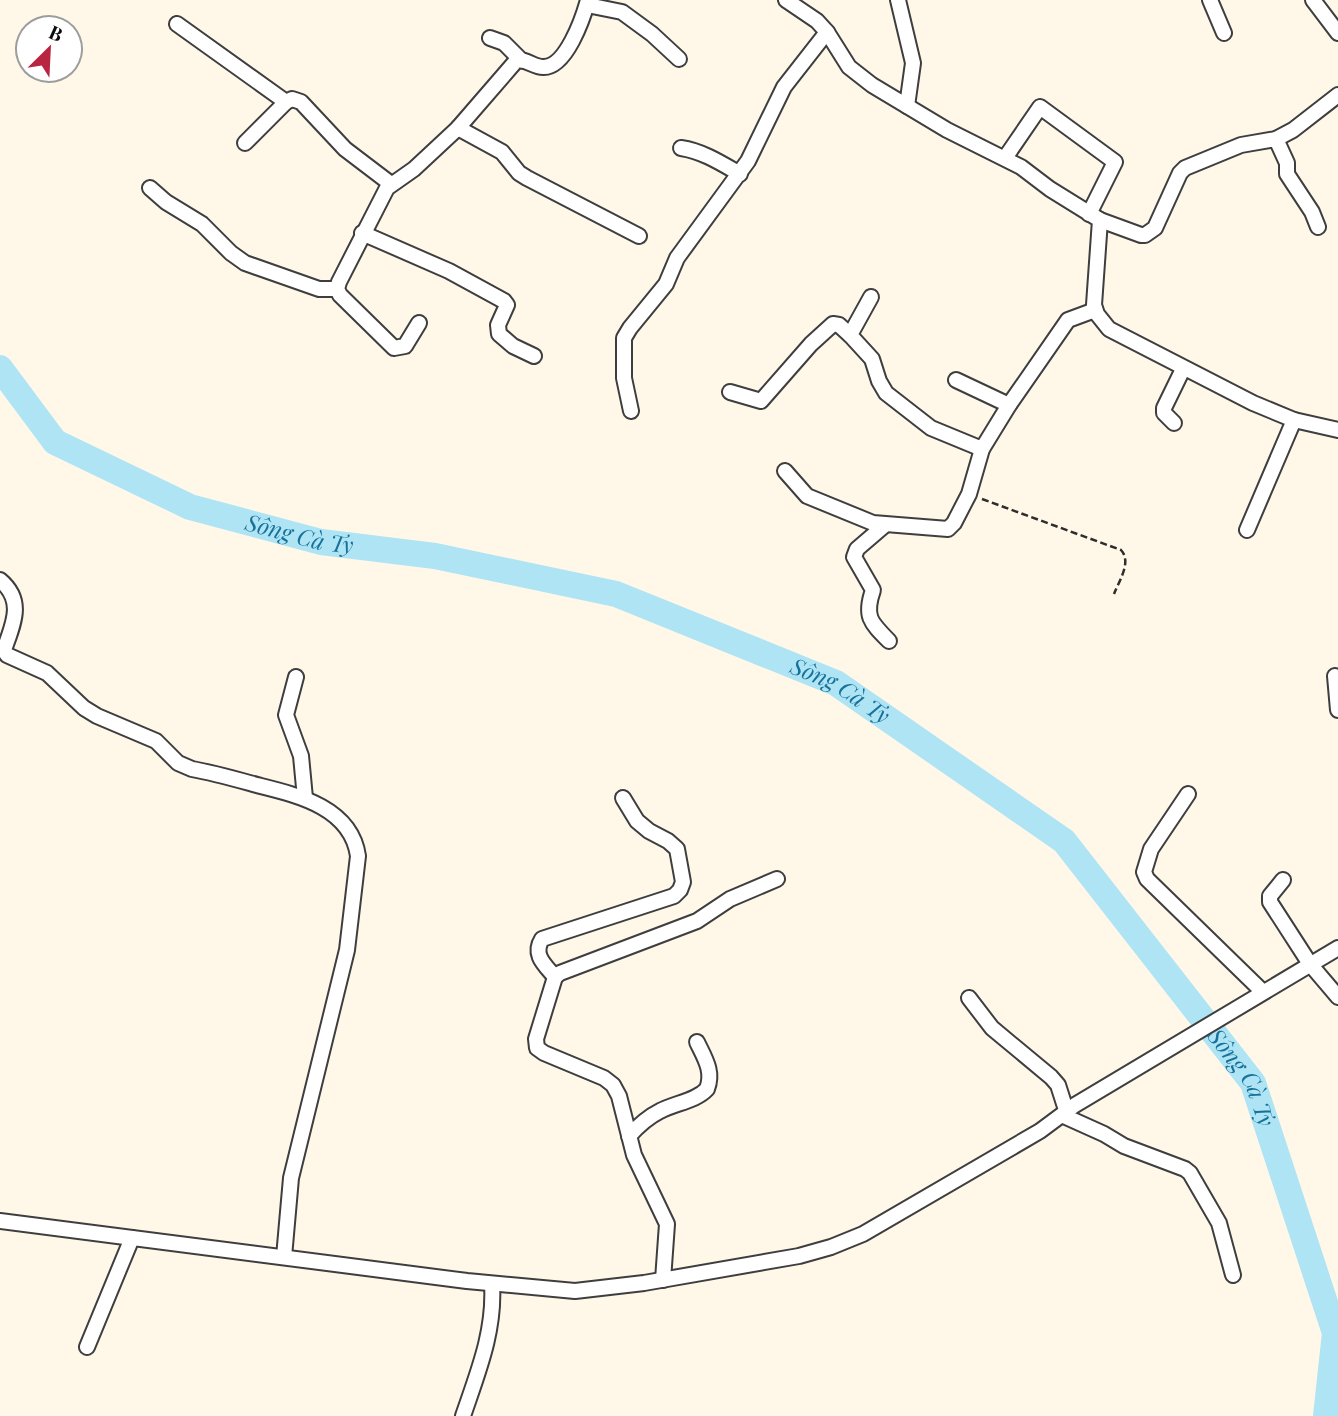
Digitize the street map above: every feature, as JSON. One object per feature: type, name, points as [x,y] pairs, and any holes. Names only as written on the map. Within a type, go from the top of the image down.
[{"type":"street","points":[[786,0],[817,21],[854,71],[907,106],[947,130],[1005,158],[1095,217],[1145,235],[1155,228],[1180,173],[1185,168],[1241,145],[1276,139],[1293,130],[1338,95]]},
{"type":"street","points":[[898,0],[913,63],[907,106]]},
{"type":"street","points":[[1210,0],[1224,33]]},
{"type":"street","points":[[1313,0],[1338,33]]},
{"type":"street","points":[[490,38],[504,43],[520,60],[548,67],[555,63],[577,32],[587,2],[595,8],[622,12],[652,34],[679,59]]},
{"type":"street","points":[[177,24],[286,102]]},
{"type":"street","points":[[631,411],[624,378],[624,338],[629,328],[666,284],[677,258],[740,174],[784,88],[827,32]]},
{"type":"street","points":[[337,289],[376,204],[391,184],[414,169],[458,128],[513,64],[520,60]]},
{"type":"street","points":[[245,143],[292,99],[301,102],[345,149],[391,184]]},
{"type":"street","points":[[1005,158],[1040,107],[1115,162],[1095,217],[1098,267],[1095,310],[1103,323],[1119,336],[1253,403],[1294,420],[1338,430]]},
{"type":"street","points":[[458,128],[502,152],[519,173],[527,178],[639,236]]},
{"type":"street","points":[[1276,139],[1287,163],[1287,174],[1312,212],[1318,227]]},
{"type":"street","points":[[681,148],[692,149],[740,174]]},
{"type":"street","points":[[150,188],[166,202],[202,224],[245,263],[319,289],[337,289]]},
{"type":"street","points":[[362,233],[449,271],[502,299],[507,306],[498,324],[499,334],[513,346],[534,356]]},
{"type":"street","points":[[337,289],[394,348],[405,346],[419,323]]},
{"type":"street","points":[[850,335],[872,297]]},
{"type":"street","points":[[785,471],[807,496],[873,523],[948,529],[969,494],[982,449],[1009,405],[1068,320],[1095,310]]},
{"type":"street","points":[[730,392],[761,401],[803,353],[833,324],[839,325],[872,359],[886,393],[931,428],[982,449]]},
{"type":"street","points":[[1174,423],[1164,413],[1164,408],[1183,369]]},
{"type":"street","points":[[956,380],[1009,405]]},
{"type":"street","points":[[1247,530],[1294,420]]},
{"type":"street","points":[[885,525],[857,549],[854,557],[872,585],[873,590],[867,606],[869,616],[889,642]]},
{"type":"street","points":[[0,580],[9,588],[16,602],[15,619],[4,650],[7,655],[47,673],[79,704],[97,716],[156,741],[178,763],[305,798],[330,812],[350,833],[356,844],[358,856],[347,950],[291,1178],[284,1257]]},
{"type":"street","points":[[1335,676],[1338,710]]},
{"type":"street","points":[[296,677],[286,715],[301,756],[305,798]]},
{"type":"street","points":[[1188,794],[1151,849],[1144,872],[1147,879],[1258,994]]},
{"type":"street","points":[[555,977],[538,956],[537,947],[542,939],[674,896],[680,890],[683,882],[677,849],[637,821],[623,798]]},
{"type":"street","points":[[663,1280],[667,1224],[642,1174],[619,1096],[613,1085],[589,1070],[544,1053],[536,1045],[555,977],[697,921],[730,899],[777,878]]},
{"type":"street","points":[[1283,880],[1269,899],[1281,922],[1310,964],[1338,997]]},
{"type":"street","points":[[0,1221],[492,1284],[575,1291],[663,1280],[799,1256],[863,1234],[1065,1115],[1075,1105],[1338,948]]},
{"type":"street","points":[[969,998],[992,1028],[1058,1085],[1065,1115]]},
{"type":"street","points":[[629,1136],[659,1111],[695,1097],[707,1088],[710,1076],[708,1065],[697,1042]]},
{"type":"street","points":[[1065,1115],[1124,1146],[1190,1173],[1219,1223],[1233,1275]]},
{"type":"street","points":[[87,1348],[132,1238]]},
{"type":"street","points":[[463,1416],[485,1351],[493,1303],[492,1284]]},
{"type":"path","points":[[969,494],[1121,550],[1125,554],[1126,564],[1114,594]]},
{"type":"waterway","name":"Sông Cà Ty","points":[[0,368],[55,442],[190,507],[321,542],[435,556],[616,594],[836,683],[1064,841],[1253,1083],[1335,1333],[1326,1416]]}]
